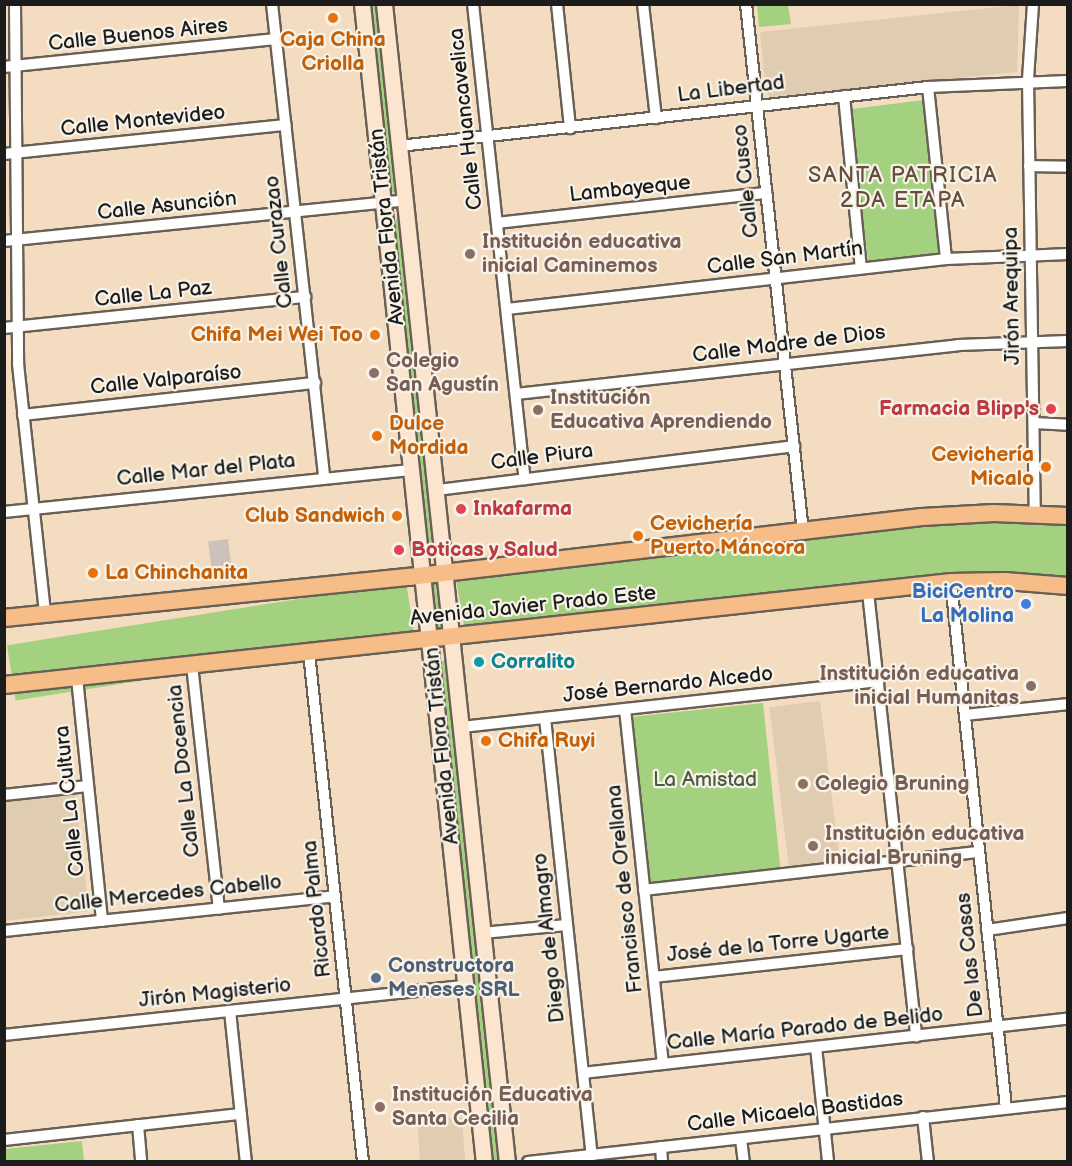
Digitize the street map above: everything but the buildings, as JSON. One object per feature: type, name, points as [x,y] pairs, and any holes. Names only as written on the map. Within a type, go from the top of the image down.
[{"type":"main road","name":"Avenida Flora Tristán","points":[[362,4],[413,470],[428,640],[484,1161]]},
{"type":"main road","name":"Avenida Flora Tristán","points":[[384,4],[507,1161]]},
{"type":"main road","name":"Avenida Javier Prado Este","points":[[4,618],[446,572],[945,515],[1068,516]]},
{"type":"main road","name":"Avenida Javier Prado Este","points":[[4,686],[951,582],[1005,581],[1068,586]]},
{"type":"street","points":[[15,4],[10,67],[10,154],[16,242],[17,329],[22,415],[45,613]]},
{"type":"street","name":"Calle Curazao","points":[[272,4],[324,476]]},
{"type":"street","name":"Calle Huancavelica","points":[[473,4],[525,479]]},
{"type":"street","points":[[556,4],[570,128]]},
{"type":"street","points":[[644,4],[656,118]]},
{"type":"street","name":"Calle Cusco","points":[[746,4],[803,532]]},
{"type":"street","name":"Jirón Arequipa","points":[[1033,4],[1028,80],[1035,514]]},
{"type":"street","name":"Calle Buenos Aires","points":[[10,67],[276,39]]},
{"type":"street","name":"La Libertad","points":[[399,146],[488,138],[928,87],[1028,80],[1068,81]]},
{"type":"street","points":[[928,87],[946,259]]},
{"type":"street","points":[[844,96],[861,268]]},
{"type":"street","name":"Calle Montevideo","points":[[10,154],[285,125]]},
{"type":"street","points":[[1029,166],[1068,167]]},
{"type":"street","name":"Lambayeque","points":[[497,223],[766,193]]},
{"type":"street","name":"Calle Asunción","points":[[4,241],[16,242],[406,200]]},
{"type":"street","name":"Calle San Martín","points":[[507,309],[946,259],[1030,252],[1068,254]]},
{"type":"street","name":"Calle La Paz","points":[[4,328],[17,329],[305,297]]},
{"type":"street","name":"Calle Madre de Dios","points":[[516,394],[1032,340],[1068,341]]},
{"type":"street","name":"Calle Valparaíso","points":[[22,415],[315,383]]},
{"type":"street","points":[[1034,423],[1068,425]]},
{"type":"street","name":"Calle Piura","points":[[437,490],[794,446]]},
{"type":"street","name":"Calle Mar del Plata","points":[[4,512],[324,476],[413,470]]},
{"type":"street","name":"De las Casas","points":[[951,582],[1006,1108]]},
{"type":"street","points":[[868,592],[916,1036]]},
{"type":"street","name":"Ricardo Palma","points":[[309,653],[363,1161]]},
{"type":"street","name":"Calle La Docencia","points":[[192,666],[219,909]]},
{"type":"street","name":"Calle La Cultura","points":[[76,678],[102,921]]},
{"type":"street","name":"José Bernardo Alcedo","points":[[462,727],[878,681]]},
{"type":"street","points":[[965,715],[1068,704]]},
{"type":"street","name":"Francisco de Orellana","points":[[625,709],[663,1064]]},
{"type":"street","name":"Diego de Almagro","points":[[544,718],[592,1155]]},
{"type":"street","points":[[4,795],[88,786]]},
{"type":"street","points":[[644,890],[979,852]]},
{"type":"street","name":"Calle Mercedes Cabello","points":[[4,931],[335,896]]},
{"type":"street","points":[[987,930],[1068,918]]},
{"type":"street","points":[[482,933],[567,925]]},
{"type":"street","name":"José de la Torre Ugarte","points":[[654,977],[907,949]]},
{"type":"street","name":"Jirón Magisterio","points":[[4,1035],[465,986]]},
{"type":"street","points":[[230,1011],[246,1161]]},
{"type":"street","name":"Calle María Parado de Belido","points":[[583,1072],[1068,1019]]},
{"type":"street","points":[[816,1047],[828,1161]]},
{"type":"street","name":"Calle Micaela Bastidas","points":[[528,1161],[1068,1102]]},
{"type":"street","points":[[4,1140],[241,1114]]},
{"type":"street","points":[[923,1118],[928,1161]]},
{"type":"street","points":[[138,1125],[141,1161]]},
{"type":"street","points":[[741,1139],[744,1161]]},
{"type":"street","points":[[661,1147],[662,1161]]},
{"type":"shaded area","points":[[1019,5],[1017,72],[770,97],[766,93],[760,32]]},
{"type":"shaded area","points":[[228,539],[232,574],[212,576],[208,541]]},
{"type":"shaded area","name":"Colegio Bruning","points":[[820,701],[840,861],[789,867],[769,707]]},
{"type":"shaded area","points":[[75,793],[89,911],[5,921],[5,801]]},
{"type":"shaded area","points":[[462,1117],[465,1161],[420,1162],[417,1120]]},
{"type":"green space","points":[[367,5],[379,5],[397,193],[389,192]]},
{"type":"green space","points":[[757,5],[788,5],[791,24],[759,27]]},
{"type":"green space","points":[[924,100],[943,256],[869,265],[850,109]]},
{"type":"green space","points":[[401,219],[436,554],[427,555],[392,220]]},
{"type":"green space","points":[[1026,521],[1067,524],[1067,579],[465,631],[456,580],[920,526]]},
{"type":"green space","points":[[428,577],[437,578],[448,631],[433,639]]},
{"type":"green space","points":[[406,582],[415,637],[16,701],[7,645]]},
{"type":"green space","points":[[445,661],[498,1161],[486,1162],[433,662]]},
{"type":"green space","name":"La Amistad","points":[[763,703],[780,869],[647,883],[630,717]]},
{"type":"green space","points":[[82,1141],[84,1161],[5,1161],[5,1149]]},
{"type":"place","name":"Caja China Criolla","points":[[333,18]]},
{"type":"place","name":"Institución educativa inicial Caminemos","points":[[470,254]]},
{"type":"place","name":"Chifa Mei Wei Too","points":[[375,335]]},
{"type":"place","name":"Colegio San Agustín","points":[[374,373]]},
{"type":"place","name":"Farmacia Blipp's","points":[[1051,409]]},
{"type":"place","name":"Institución Educativa Aprendiendo","points":[[538,410]]},
{"type":"place","name":"Dulce Mordida","points":[[377,436]]},
{"type":"place","name":"Cevichería Micalo","points":[[1046,467]]},
{"type":"place","name":"Inkafarma","points":[[461,509]]},
{"type":"place","name":"Club Sandwich","points":[[397,516]]},
{"type":"place","name":"Cevichería Puerto Máncora","points":[[638,536]]},
{"type":"place","name":"Boticas y Salud","points":[[399,550]]},
{"type":"place","name":"La Chinchanita","points":[[93,573]]},
{"type":"place","name":"BiciCentro La Molina","points":[[1026,604]]},
{"type":"place","name":"Corralito","points":[[479,662]]},
{"type":"place","name":"Institución educativa inicial Humanitas","points":[[1031,686]]},
{"type":"place","name":"Chifa Ruyi","points":[[486,741]]},
{"type":"place","name":"Colegio Bruning","points":[[803,784]]},
{"type":"place","name":"Institución educativa inicial Bruning","points":[[813,846]]},
{"type":"place","name":"Constructora Meneses SRL","points":[[376,978]]},
{"type":"place","name":"Institución Educativa Santa Cecilia","points":[[380,1107]]},
{"type":"district","name":"SANTA PATRICIA 2DA ETAPA","points":[[903,188]]}]
